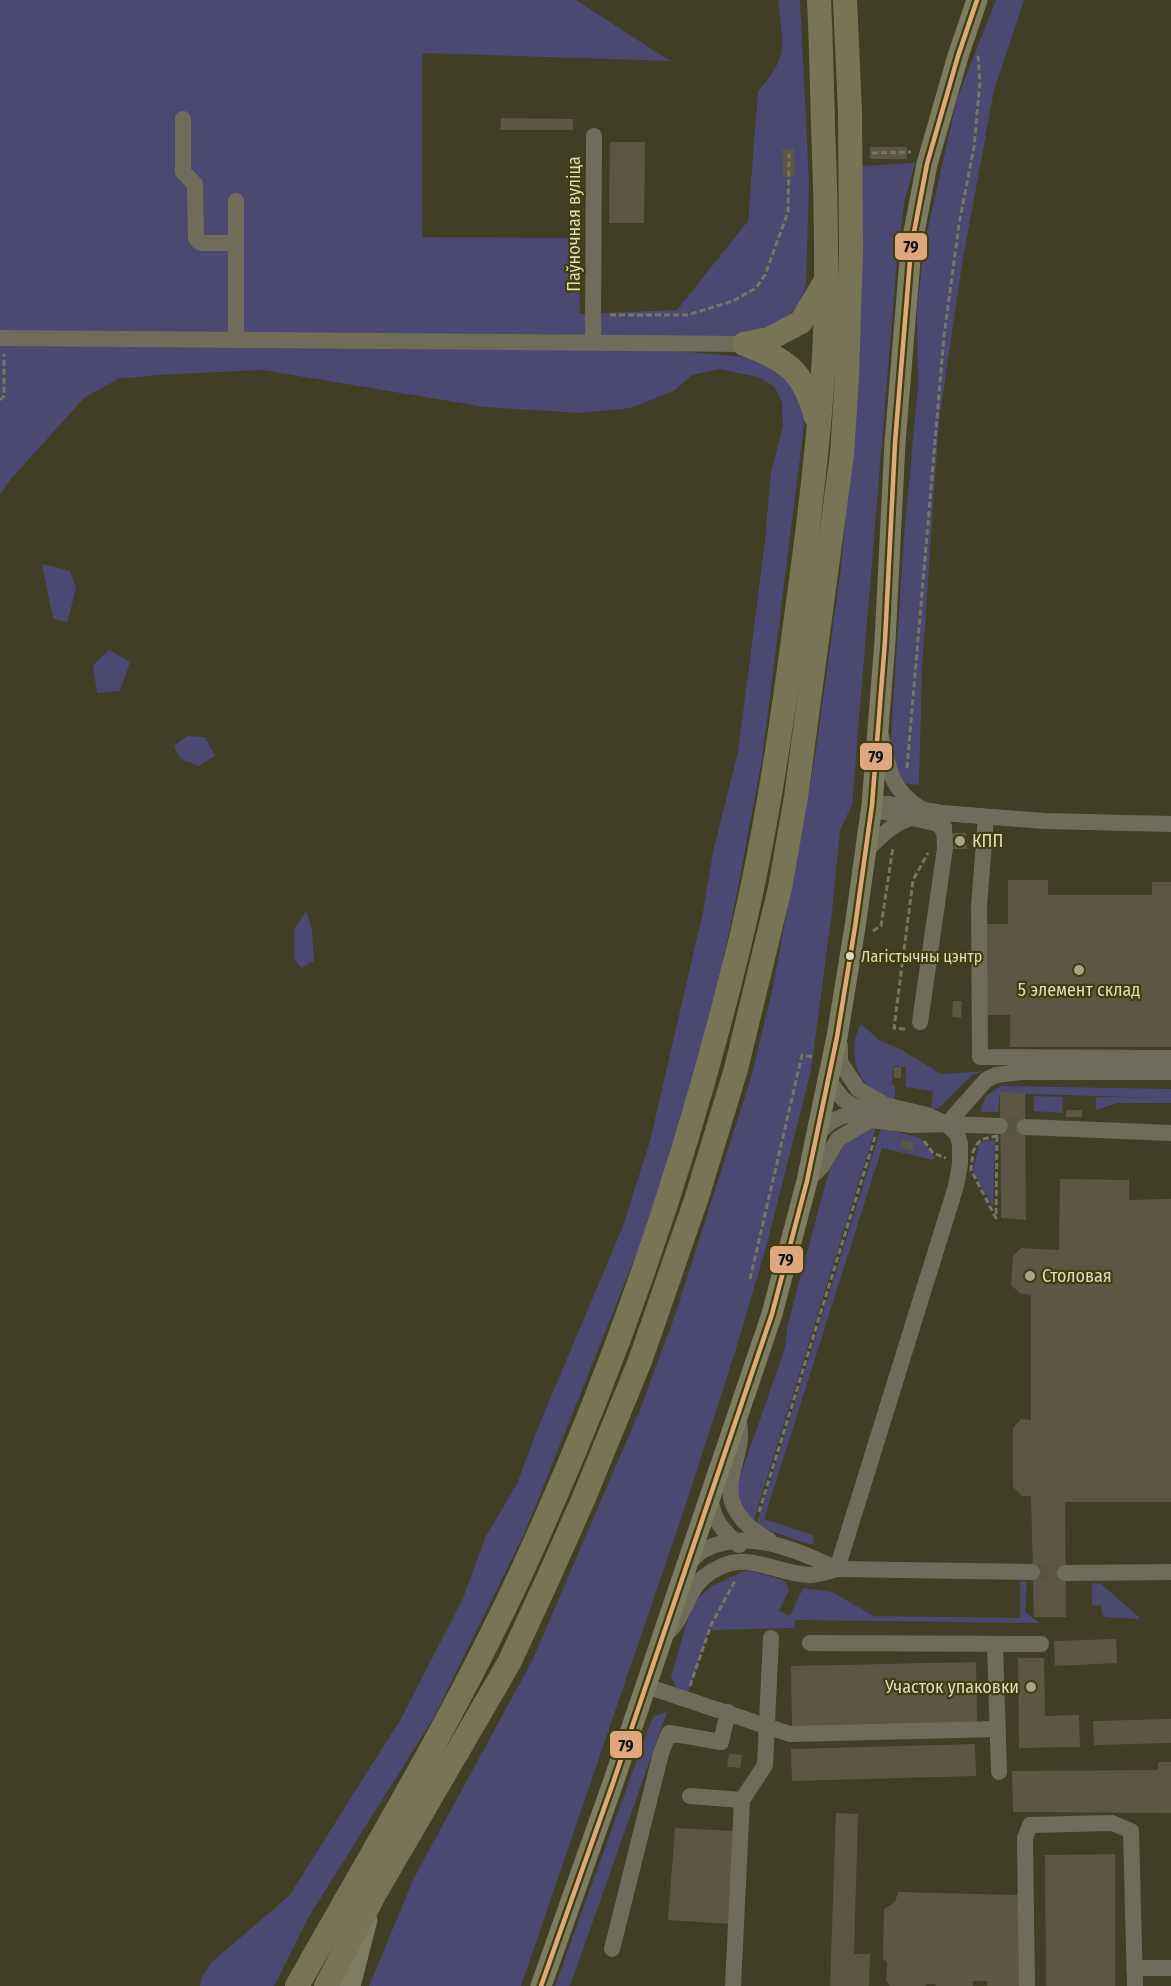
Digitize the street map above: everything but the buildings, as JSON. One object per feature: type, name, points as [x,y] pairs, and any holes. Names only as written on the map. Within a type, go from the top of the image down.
[{"type":"highway","points":[[297,1986],[478,1663],[523,1570],[598,1396],[669,1194],[696,1108],[732,975],[762,839],[785,700],[810,518],[824,355],[826,280],[819,0]]},
{"type":"highway","points":[[326,1986],[374,1895],[509,1663],[583,1500],[640,1361],[697,1197],[736,1069],[780,888],[796,798],[842,454],[851,249],[850,101],[845,0]]},
{"type":"highway","points":[[744,344],[769,339],[801,322],[826,280]]},
{"type":"highway","points":[[744,344],[773,355],[796,373],[809,392],[818,424]]},
{"type":"main road","points":[[541,1986],[663,1637],[772,1314],[807,1181],[839,1020],[872,805],[885,641],[895,443],[911,248],[927,164],[977,0]]},
{"type":"main road","points":[[350,1986],[374,1895]]},
{"type":"street","points":[[183,119],[183,172],[195,184],[195,233],[198,241],[236,243]]},
{"type":"street","name":"Паўночная вуліца","points":[[593,343],[594,136]]},
{"type":"street","points":[[236,201],[236,340]]},
{"type":"street","points":[[2,338],[744,344]]},
{"type":"street","points":[[878,724],[892,780],[916,814]]},
{"type":"street","points":[[872,805],[888,804],[916,814],[941,826],[945,836],[918,1026]]},
{"type":"street","points":[[866,850],[886,831],[916,814],[1044,821],[1171,824]]},
{"type":"street","points":[[986,817],[979,907],[980,1057],[1171,1058]]},
{"type":"street","points":[[837,1569],[956,1186],[960,1164],[960,1144],[957,1134],[947,1124],[927,1115],[885,1105],[858,1089],[840,1062],[839,1020]]},
{"type":"street","points":[[807,1181],[822,1166],[838,1139],[870,1120],[913,1125],[947,1124],[986,1080],[996,1075],[1023,1072],[1171,1072]]},
{"type":"street","points":[[828,1079],[843,1099],[862,1109],[998,1131]]},
{"type":"street","points":[[816,1136],[828,1123],[840,1117],[863,1113],[890,1115]]},
{"type":"street","points":[[1025,1127],[1171,1133]]},
{"type":"street","points":[[737,1417],[741,1430],[740,1448],[731,1478],[730,1494],[738,1516],[753,1531],[786,1549],[837,1569]]},
{"type":"street","points":[[711,1496],[712,1512],[721,1527],[763,1563]]},
{"type":"street","points":[[688,1564],[704,1549],[734,1540],[750,1540],[786,1549]]},
{"type":"street","points":[[663,1637],[681,1617],[694,1589],[702,1579],[718,1567],[730,1562],[763,1563],[811,1575],[820,1575],[837,1569],[1032,1572]]},
{"type":"street","points":[[1065,1573],[1171,1572]]},
{"type":"street","points":[[733,1986],[742,1800],[765,1765],[771,1638]]},
{"type":"street","points":[[810,1643],[1041,1644]]},
{"type":"street","points":[[995,1645],[999,1772]]},
{"type":"street","points":[[646,1686],[790,1734],[998,1730]]},
{"type":"street","points":[[612,1949],[661,1753],[669,1733],[721,1742],[728,1712]]},
{"type":"street","points":[[690,1796],[742,1800]]},
{"type":"street","points":[[1027,1986],[1025,1838],[1030,1825],[1112,1823],[1131,1831],[1135,1986]]},
{"type":"street","points":[[1134,1968],[1171,1968]]},
{"type":"path","points":[[906,776],[944,336],[959,224],[974,147],[980,82],[978,54]]},
{"type":"path","points":[[593,314],[687,315],[733,301],[756,288],[765,275],[788,212],[789,154]]},
{"type":"path","points":[[0,400],[4,396],[2,338]]},
{"type":"path","points":[[870,940],[872,931],[881,926],[894,841]]},
{"type":"path","points":[[918,1026],[894,1028],[913,880],[928,852],[927,846]]},
{"type":"path","points":[[750,1279],[802,1055],[816,1057]]},
{"type":"path","points":[[753,1531],[878,1128]]},
{"type":"path","points":[[998,1131],[997,1148],[996,1218],[971,1170],[973,1152],[977,1144],[998,1131]]},
{"type":"shaded area","points":[[0,0],[576,0],[670,61],[422,53],[422,237],[579,238],[580,314],[677,310],[748,221],[758,91],[775,68],[782,49],[778,0],[800,0],[809,181],[806,284],[801,300],[780,327],[744,344],[601,344],[767,359],[807,402],[762,759],[705,1048],[640,1245],[525,1532],[433,1719],[308,1918],[274,1986],[200,1986],[202,1976],[212,1962],[289,1896],[402,1717],[463,1598],[486,1536],[517,1484],[537,1430],[623,1226],[650,1141],[703,912],[713,852],[738,752],[765,541],[771,472],[783,427],[782,403],[775,387],[758,377],[719,369],[692,375],[675,390],[631,408],[580,413],[485,407],[262,370],[118,379],[84,398],[10,480],[0,495]]},
{"type":"shaded area","points":[[996,0],[1024,0],[994,90],[962,264],[939,421],[922,669],[919,785],[896,782],[890,754],[904,536],[918,387],[917,311],[924,246],[957,99]]},
{"type":"shaded area","points":[[915,163],[904,203],[897,259],[852,805],[840,830],[832,912],[811,1070],[767,1244],[736,1349],[683,1513],[521,1986],[369,1986],[414,1878],[533,1659],[639,1412],[675,1315],[751,1078],[773,987],[815,757],[841,568],[855,412],[861,166]]},
{"type":"shaded area","points":[[42,564],[70,571],[76,589],[67,623],[53,618]]},
{"type":"shaded area","points":[[109,650],[130,662],[120,691],[97,693],[93,665]]},
{"type":"shaded area","points":[[187,736],[205,737],[215,756],[198,766],[181,759],[174,746]]},
{"type":"shaded area","points":[[306,911],[312,930],[314,961],[301,968],[294,959],[294,929]]},
{"type":"shaded area","points":[[861,1024],[879,1040],[902,1050],[941,1074],[986,1071],[972,1075],[941,1106],[931,1109],[933,1091],[906,1087],[906,1067],[893,1066],[892,1085],[895,1085],[895,1099],[883,1095],[872,1089],[858,1071],[854,1048]]},
{"type":"shaded area","points":[[1001,1086],[1171,1089],[1171,1103],[1117,1103],[1096,1110],[1096,1097],[1164,1098],[1000,1093],[998,1112],[982,1112],[980,1110],[986,1096]]},
{"type":"shaded area","points":[[1034,1096],[1063,1097],[1062,1113],[1034,1111]]},
{"type":"shaded area","points":[[876,1127],[753,1523],[736,1496],[738,1482],[785,1348],[788,1323],[828,1175],[834,1158],[849,1137]]},
{"type":"shaded area","points":[[881,1128],[921,1138],[935,1157],[933,1160],[882,1148],[764,1519],[813,1535],[814,1544],[809,1544],[756,1526]]},
{"type":"shaded area","points":[[995,1141],[993,1207],[973,1171],[979,1144]]},
{"type":"shaded area","points":[[744,1571],[756,1572],[785,1581],[789,1590],[779,1611],[790,1616],[803,1588],[832,1592],[874,1616],[1020,1618],[1020,1582],[1027,1582],[1025,1612],[1040,1623],[795,1620],[794,1628],[709,1630],[688,1693],[676,1688],[671,1676],[696,1600],[712,1586]]},
{"type":"shaded area","points":[[1092,1583],[1101,1584],[1140,1618],[1102,1615],[1101,1606],[1092,1605]]},
{"type":"shaded area","points":[[667,1712],[570,1986],[555,1986],[650,1724],[654,1716]]},
{"type":"tunnel","points":[[1000,1126],[1025,1127]]},
{"type":"tunnel","points":[[1032,1572],[1065,1573]]},
{"type":"transit line","name":"79","points":[[541,1986],[613,1783],[772,1314],[807,1181],[837,1037],[872,805],[885,641],[895,443],[911,248],[927,164],[958,56],[977,0]]},
{"type":"place","name":"КПП","points":[[960,841]]},
{"type":"place","name":"Лагістычны цэнтр","points":[[850,956]]},
{"type":"place","name":"5 элемент склад","points":[[1079,970]]},
{"type":"place","name":"Столовая","points":[[1030,1276]]},
{"type":"place","name":"Участок упаковки","points":[[1031,1687]]}]
